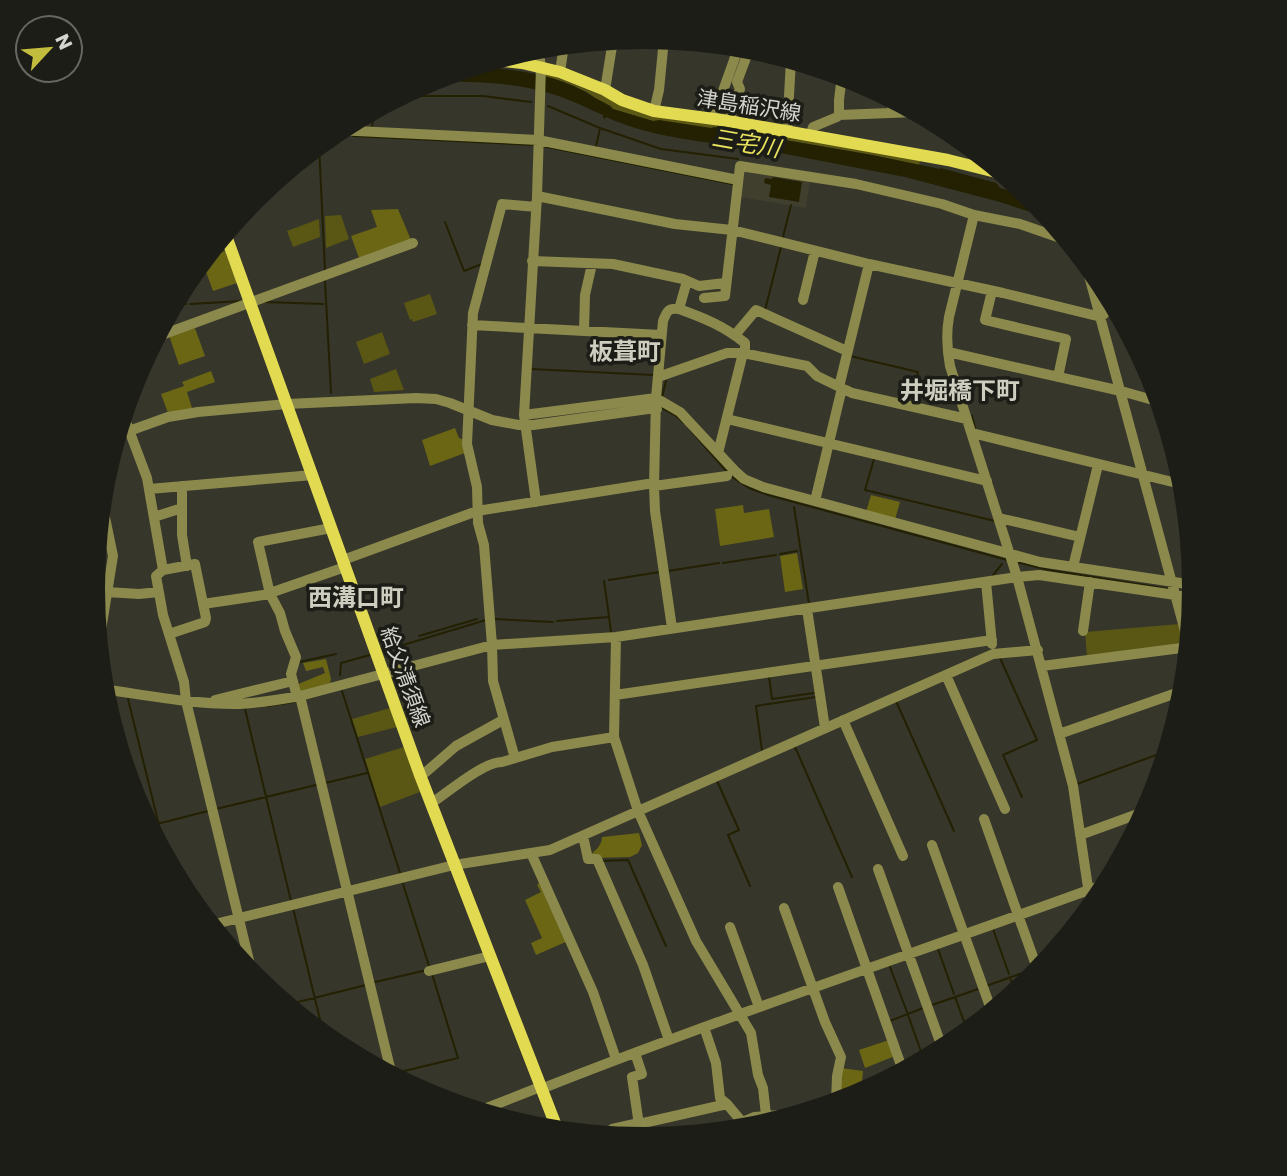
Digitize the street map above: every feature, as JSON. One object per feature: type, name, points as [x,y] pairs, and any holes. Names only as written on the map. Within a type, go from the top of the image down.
[{"type":"main road","name":"津島稲沢線","points":[[515,64],[559,72],[654,111],[729,121],[977,164]]},
{"type":"main road","name":"給父清須線","points":[[229,244],[430,802],[553,1119]]},
{"type":"street","points":[[605,90],[611,50]]},
{"type":"street","points":[[654,111],[663,50]]},
{"type":"street","points":[[559,72],[562,56]]},
{"type":"street","points":[[713,119],[735,57]]},
{"type":"street","points":[[536,502],[524,420],[536,201],[539,59]]},
{"type":"street","points":[[729,121],[740,89],[737,82],[746,59]]},
{"type":"street","points":[[787,132],[790,69]]},
{"type":"street","points":[[839,115],[841,87]]},
{"type":"street","points":[[810,136],[813,127],[839,115],[896,112]]},
{"type":"street","points":[[358,131],[538,143],[738,180]]},
{"type":"street","points":[[704,298],[724,296],[740,166],[856,184],[942,204],[974,215],[1020,224],[1050,234]]},
{"type":"street","points":[[515,758],[493,681],[484,545],[478,523],[477,487],[467,444],[473,313],[502,204],[536,201],[675,224],[732,230],[1101,317]]},
{"type":"street","points":[[494,1106],[759,1007],[1088,890],[1073,786],[1038,650],[999,517],[950,366],[947,327],[974,215]]},
{"type":"street","points":[[169,332],[413,243]]},
{"type":"street","points":[[803,300],[815,251]]},
{"type":"street","points":[[532,261],[613,264],[683,279],[699,286],[725,283]]},
{"type":"street","points":[[583,331],[585,295],[592,264]]},
{"type":"street","points":[[815,501],[869,264]]},
{"type":"street","points":[[679,309],[687,281]]},
{"type":"street","points":[[702,319],[704,285]]},
{"type":"street","points":[[992,291],[985,320],[1066,339],[1058,377]]},
{"type":"street","points":[[1098,298],[1181,617]]},
{"type":"street","points":[[672,628],[655,511],[654,485],[661,335],[667,310],[671,308],[719,324],[745,343],[718,453]]},
{"type":"street","points":[[735,335],[756,310],[847,352]]},
{"type":"street","points":[[1101,317],[1105,311]]},
{"type":"street","points":[[472,325],[661,335]]},
{"type":"street","points":[[948,352],[1147,398]]},
{"type":"street","points":[[658,377],[727,353],[744,353],[807,366],[817,376],[852,393],[967,419]]},
{"type":"street","points":[[131,423],[186,413],[287,404],[416,398],[468,408],[492,420],[524,420],[533,425],[648,409],[656,405],[680,412],[744,478],[762,487],[1012,559],[1073,567],[1174,589]]},
{"type":"street","points":[[727,419],[987,481]]},
{"type":"street","points":[[128,431],[147,478],[163,570]]},
{"type":"street","points":[[973,436],[1144,478]]},
{"type":"street","points":[[1057,457],[1097,469],[1172,483]]},
{"type":"street","points":[[1073,567],[1097,469]]},
{"type":"street","points":[[149,489],[313,475]]},
{"type":"street","points":[[203,604],[270,594],[477,511],[727,476]]},
{"type":"street","points":[[182,486],[182,535],[187,566]]},
{"type":"street","points":[[153,516],[182,508]]},
{"type":"street","points":[[999,517],[1080,537]]},
{"type":"street","points":[[331,528],[258,542],[270,594],[296,657],[291,674],[389,1063]]},
{"type":"street","points":[[105,602],[113,556],[108,531]]},
{"type":"street","points":[[169,634],[205,622],[195,564],[163,570],[156,576],[166,629],[184,682],[186,701],[247,953]]},
{"type":"street","points":[[115,691],[208,703],[273,701],[492,645],[616,637],[1017,577],[1039,575],[1182,589]]},
{"type":"street","points":[[986,582],[993,654]]},
{"type":"street","points":[[1083,631],[1090,582]]},
{"type":"street","points":[[107,592],[159,592]]},
{"type":"street","points":[[807,608],[825,728]]},
{"type":"street","points":[[616,637],[614,737],[638,811],[696,941],[751,1033],[766,1113]]},
{"type":"street","points":[[615,695],[992,640]]},
{"type":"street","points":[[1042,666],[1179,648]]},
{"type":"street","points":[[221,922],[454,865],[550,850],[993,654],[1038,650]]},
{"type":"street","points":[[946,675],[1005,808]]},
{"type":"street","points":[[208,703],[293,681]]},
{"type":"street","points":[[1059,734],[1172,695]]},
{"type":"street","points":[[420,775],[456,746],[503,720]]},
{"type":"street","points":[[843,720],[903,856]]},
{"type":"street","points":[[430,802],[493,762],[502,762],[552,747],[614,737]]},
{"type":"street","points":[[1080,835],[1131,816]]},
{"type":"street","points":[[984,819],[1034,959]]},
{"type":"street","points":[[583,836],[588,859],[597,859],[643,965],[669,1040]]},
{"type":"street","points":[[932,845],[988,1002]]},
{"type":"street","points":[[531,853],[593,992],[616,1059]]},
{"type":"street","points":[[878,869],[939,1039]]},
{"type":"street","points":[[838,887],[900,1062]]},
{"type":"street","points":[[784,908],[825,1022],[841,1057],[838,1091]]},
{"type":"street","points":[[730,927],[759,1007]]},
{"type":"street","points":[[429,971],[490,956]]},
{"type":"street","points":[[704,1027],[716,1063],[720,1098],[737,1119]]},
{"type":"street","points":[[635,1053],[642,1074],[632,1077],[639,1127]]},
{"type":"street","points":[[624,1126],[727,1104]]},
{"type":"shaded area","points":[[543,72],[631,107],[920,161],[919,165],[714,127],[653,121],[613,109],[585,91],[542,76]]},
{"type":"shaded area","points":[[742,170],[810,181],[806,208],[739,197]]},
{"type":"shaded area","points":[[398,209],[411,240],[359,258],[351,236],[377,227],[371,210]]},
{"type":"shaded area","points":[[341,215],[349,239],[326,248],[325,216]]},
{"type":"shaded area","points":[[319,219],[320,237],[293,247],[287,231]]},
{"type":"shaded area","points":[[225,251],[237,283],[213,291],[206,273]]},
{"type":"shaded area","points":[[430,294],[437,314],[413,322],[410,320],[404,303]]},
{"type":"shaded area","points":[[195,328],[205,356],[179,365],[169,335]]},
{"type":"shaded area","points":[[382,332],[390,354],[364,364],[356,342]]},
{"type":"shaded area","points":[[396,369],[404,390],[374,392],[370,379]]},
{"type":"shaded area","points":[[211,371],[215,382],[187,392],[192,408],[168,413],[161,394],[184,386],[182,382]]},
{"type":"shaded area","points":[[455,428],[462,439],[465,453],[430,466],[422,440]]},
{"type":"shaded area","points":[[871,495],[900,502],[895,520],[866,512]]},
{"type":"shaded area","points":[[743,505],[744,513],[769,509],[774,537],[720,546],[715,509]]},
{"type":"shaded area","points":[[797,553],[803,589],[785,592],[780,556]]},
{"type":"shaded area","points":[[1180,624],[1181,627],[1179,645],[1087,657],[1085,632]]},
{"type":"shaded area","points":[[326,659],[330,683],[300,692],[296,685],[325,673],[323,667],[306,671],[303,663]]},
{"type":"shaded area","points":[[390,708],[397,727],[358,737],[352,719]]},
{"type":"shaded area","points":[[404,747],[420,792],[380,807],[365,759]]},
{"type":"shaded area","points":[[639,833],[642,845],[638,853],[630,857],[592,858],[591,854],[600,845],[602,837]]},
{"type":"shaded area","points":[[539,883],[568,941],[536,955],[531,943],[542,938],[525,900],[541,892],[537,885]]},
{"type":"shaded area","points":[[889,1040],[895,1056],[865,1068],[859,1050]]},
{"type":"shaded area","points":[[841,1068],[863,1071],[862,1080],[840,1090]]},
{"type":"water","name":"三宅川","points":[[498,69],[552,78],[581,90],[613,109],[653,121],[711,128],[718,125],[728,130],[941,168],[996,183],[1029,212],[905,177],[641,130],[606,117],[605,119],[603,115],[559,96],[491,83],[459,82]]},
{"type":"water","points":[[765,178],[802,182],[799,202],[769,197],[771,185],[764,183]]},
{"type":"waterway","points":[[424,96],[483,96],[531,102]]},
{"type":"waterway","points":[[548,106],[600,128],[596,147]]},
{"type":"waterway","points":[[372,128],[373,122]]},
{"type":"waterway","name":"三宅川","points":[[600,128],[661,149],[738,159]]},
{"type":"waterway","points":[[353,136],[533,145]]},
{"type":"waterway","points":[[542,146],[732,184]]},
{"type":"waterway","points":[[320,157],[325,270]]},
{"type":"waterway","points":[[783,237],[791,205]]},
{"type":"waterway","points":[[445,222],[464,271],[482,264]]},
{"type":"waterway","points":[[765,310],[781,247]]},
{"type":"waterway","points":[[325,281],[331,393]]},
{"type":"waterway","points":[[190,304],[242,301]]},
{"type":"waterway","points":[[265,302],[323,304]]},
{"type":"waterway","points":[[850,356],[918,372],[912,403]]},
{"type":"waterway","points":[[530,369],[654,375]]},
{"type":"waterway","points":[[662,397],[666,381]]},
{"type":"waterway","points":[[660,407],[684,423]]},
{"type":"waterway","points":[[972,416],[975,428]]},
{"type":"waterway","points":[[688,427],[728,473]]},
{"type":"waterway","points":[[874,459],[865,490],[995,521]]},
{"type":"waterway","points":[[732,477],[749,488],[768,495],[1007,560]]},
{"type":"waterway","points":[[794,507],[809,604]]},
{"type":"waterway","points":[[780,554],[797,551]]},
{"type":"waterway","points":[[723,563],[776,555]]},
{"type":"waterway","points":[[1016,562],[1049,570],[1169,589]]},
{"type":"waterway","points":[[668,571],[719,563]]},
{"type":"waterway","points":[[993,575],[1002,564]]},
{"type":"waterway","points":[[609,580],[660,572]]},
{"type":"waterway","points":[[604,581],[609,616]]},
{"type":"waterway","points":[[557,621],[609,617],[611,632]]},
{"type":"waterway","points":[[419,636],[477,619]]},
{"type":"waterway","points":[[495,619],[553,622]]},
{"type":"waterway","points":[[383,651],[486,620]]},
{"type":"waterway","points":[[401,645],[406,663]]},
{"type":"waterway","points":[[299,662],[336,654]]},
{"type":"waterway","points":[[340,675],[341,663],[370,655]]},
{"type":"waterway","points":[[1000,658],[1037,740],[1003,755],[1022,797]]},
{"type":"waterway","points":[[769,677],[772,699],[814,693]]},
{"type":"waterway","points":[[342,691],[401,876]]},
{"type":"waterway","points":[[762,751],[756,706],[816,697]]},
{"type":"waterway","points":[[128,699],[158,822]]},
{"type":"waterway","points":[[896,701],[954,831]]},
{"type":"waterway","points":[[267,706],[294,702]]},
{"type":"waterway","points":[[245,709],[291,901]]},
{"type":"waterway","points":[[795,747],[852,877]]},
{"type":"waterway","points":[[1077,784],[1156,755]]},
{"type":"waterway","points":[[325,783],[367,773]]},
{"type":"waterway","points":[[717,781],[739,830],[728,835],[750,886]]},
{"type":"waterway","points":[[216,809],[316,785]]},
{"type":"waterway","points":[[159,823],[208,811]]},
{"type":"waterway","points":[[601,861],[628,860],[666,946]]},
{"type":"waterway","points":[[403,884],[429,966]]},
{"type":"waterway","points":[[293,908],[320,1019]]},
{"type":"waterway","points":[[993,929],[1009,974]]},
{"type":"waterway","points":[[938,949],[954,994]]},
{"type":"waterway","points":[[890,967],[907,1012]]},
{"type":"waterway","points":[[375,982],[427,970]]},
{"type":"waterway","points":[[405,1071],[458,1058],[432,974]]},
{"type":"waterway","points":[[986,986],[1019,974]]},
{"type":"waterway","points":[[1010,977],[1011,981]]},
{"type":"waterway","points":[[298,1002],[366,985]]},
{"type":"waterway","points":[[932,1005],[978,989]]},
{"type":"waterway","points":[[955,997],[964,1021]]},
{"type":"waterway","points":[[890,1021],[923,1008]]},
{"type":"waterway","points":[[908,1015],[921,1050]]},
{"type":"district","name":"板葺町","points":[[625,352]]},
{"type":"district","name":"井堀橋下町","points":[[960,391]]},
{"type":"district","name":"西溝口町","points":[[356,598]]}]
